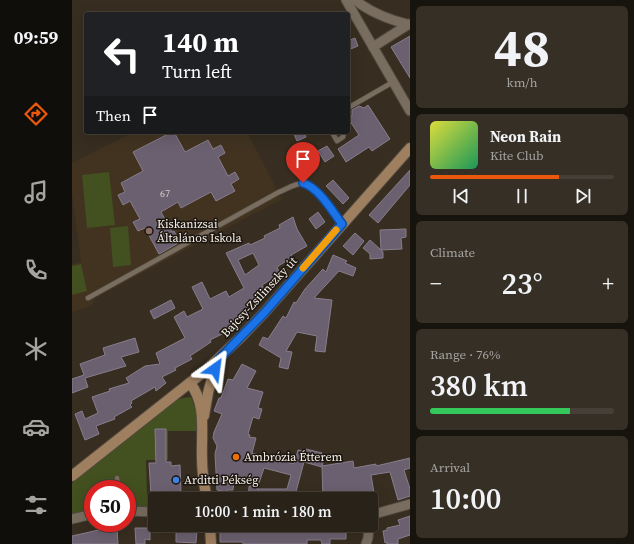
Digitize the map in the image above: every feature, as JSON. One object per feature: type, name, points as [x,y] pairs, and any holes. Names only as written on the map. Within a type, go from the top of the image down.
[{"type":"main road","name":"Bajcsy-Zsilinszky út","points":[[72,476],[218,360],[264,313],[410,148]]},
{"type":"main road","points":[[202,424],[208,394],[218,360]]},
{"type":"main road","points":[[190,383],[199,403],[202,424],[203,478],[206,492]]},
{"type":"main road","points":[[210,532],[211,544]]},
{"type":"street","points":[[346,0],[410,111]]},
{"type":"street","points":[[354,0],[372,12],[409,25]]},
{"type":"street","points":[[373,47],[409,25]]},
{"type":"street","points":[[378,513],[410,504]]},
{"type":"street","points":[[136,511],[148,512]]},
{"type":"street","points":[[72,519],[84,516]]},
{"type":"street","points":[[366,544],[368,532]]},
{"type":"lane","points":[[350,107],[393,82]]},
{"type":"lane","points":[[333,134],[337,141],[343,137],[344,134]]},
{"type":"lane","points":[[88,298],[296,184],[303,183],[315,189],[342,224]]},
{"type":"shaded area","name":"Kiskanizsai Általános Iskola","points":[[129,134],[248,134],[282,199],[95,298],[93,304],[72,313],[72,264],[81,262],[72,194],[72,163]]},
{"type":"green space","points":[[109,172],[115,225],[87,228],[82,175]]},
{"type":"green space","points":[[128,226],[131,265],[113,267],[110,228]]},
{"type":"green space","points":[[81,264],[87,291],[72,295],[72,266]]},
{"type":"green space","points":[[191,397],[198,416],[196,431],[168,431],[168,460],[146,460],[148,507],[136,506],[136,480],[84,480],[84,512],[72,515],[72,483],[176,400]]},
{"type":"building","points":[[410,36],[410,78],[391,47]]},
{"type":"building","points":[[355,38],[358,46],[350,49],[350,40]]},
{"type":"building","points":[[368,105],[390,139],[372,151],[369,147],[346,162],[338,149],[359,135],[350,121],[350,117],[352,116],[352,110],[359,106],[364,108]]},
{"type":"building","name":"Kiskanizsai Általános Iskola","points":[[168,134],[175,134],[185,152],[208,140],[213,149],[221,145],[225,153],[218,157],[228,176],[235,172],[239,179],[231,184],[235,191],[216,201],[211,192],[181,208],[178,202],[161,212],[172,232],[174,231],[180,242],[159,254],[145,228],[138,231],[133,222],[140,219],[130,201],[123,205],[118,195],[125,192],[121,183],[143,171],[133,152]]},
{"type":"building","points":[[294,134],[305,134],[306,137],[297,141]]},
{"type":"building","points":[[327,146],[334,156],[325,162],[318,151]]},
{"type":"building","points":[[410,170],[410,185],[378,223],[369,215]]},
{"type":"building","points":[[333,180],[349,198],[343,204],[326,186]]},
{"type":"building","points":[[318,212],[325,222],[316,229],[309,219]]},
{"type":"building","points":[[293,217],[297,229],[307,246],[291,255],[292,257],[277,267],[280,274],[262,285],[265,290],[246,304],[248,306],[228,326],[230,330],[210,340],[211,342],[190,356],[192,359],[175,368],[176,370],[162,377],[166,383],[156,391],[155,387],[131,401],[132,403],[130,405],[132,407],[114,417],[115,419],[96,426],[99,434],[85,440],[75,414],[82,411],[85,419],[98,413],[92,397],[110,391],[109,389],[129,383],[126,378],[145,366],[160,364],[156,353],[185,338],[174,317],[184,311],[187,317],[203,309],[192,287],[202,282],[210,299],[226,291],[229,297],[244,288],[226,253],[265,238],[264,236],[280,228],[279,225]],"holes":[[[253,253],[259,265],[245,275],[238,260]]]},
{"type":"building","points":[[406,229],[406,237],[401,238],[402,249],[381,250],[380,230]]},
{"type":"building","points":[[355,233],[364,241],[353,255],[343,246]]},
{"type":"building","points":[[370,240],[383,252],[383,258],[370,259],[370,254],[363,248]]},
{"type":"building","points":[[333,255],[347,261],[345,263],[356,268],[353,276],[339,271],[314,298],[332,300],[325,352],[315,351],[317,336],[297,332],[286,351],[292,352],[288,369],[279,367],[281,358],[259,345],[263,337],[268,339],[283,316],[286,318],[294,302],[296,303],[305,289],[323,269],[326,272]]},
{"type":"building","points":[[171,300],[175,308],[154,319],[150,311]]},
{"type":"building","points":[[135,338],[139,352],[121,357],[126,366],[85,378],[88,387],[72,393],[72,379],[84,375],[80,364],[105,355],[103,348]]},
{"type":"building","points":[[242,364],[256,371],[247,388],[263,392],[258,408],[262,409],[259,419],[253,417],[248,434],[250,435],[249,437],[256,438],[252,453],[294,464],[298,450],[305,451],[306,449],[322,453],[321,458],[324,459],[322,466],[353,461],[354,468],[376,464],[376,466],[410,458],[410,468],[404,470],[410,489],[410,496],[398,500],[390,472],[371,475],[374,492],[323,492],[322,467],[304,462],[296,492],[249,492],[249,487],[253,479],[235,476],[233,490],[227,490],[227,492],[217,490],[215,454],[217,446],[213,438],[222,414],[214,411],[219,398],[221,398],[228,379],[233,380]],"holes":[[[264,468],[291,475],[287,489],[257,489]]]},
{"type":"building","points":[[155,429],[166,429],[166,462],[171,462],[171,466],[180,465],[181,492],[151,492],[149,463],[156,463]]},
{"type":"building","points":[[410,516],[410,535],[398,539],[398,544],[385,543],[383,531],[387,530],[387,528],[400,525],[398,520]]},
{"type":"building","points":[[136,528],[148,528],[148,532],[150,532],[150,540],[145,539],[145,544],[136,544]]},
{"type":"building","points":[[90,532],[117,532],[118,544],[72,544],[72,536]]},
{"type":"building","points":[[176,532],[197,532],[196,543],[176,542]]},
{"type":"building","points":[[220,532],[346,532],[346,539],[330,539],[330,544],[322,544],[321,540],[307,540],[307,544],[243,544],[243,542],[220,542]]},
{"type":"slow traffic","points":[[303,268],[336,230]]},
{"type":"place","name":"Kiskanizsai Általános Iskola","points":[[149,231]]},
{"type":"place","name":"Ambrózia Étterem","points":[[236,457]]},
{"type":"place","name":"Arditti Pékség","points":[[176,480]]},
{"type":"route","points":[[215,369],[218,360],[264,313],[342,224],[317,192],[312,187],[303,183]]}]
